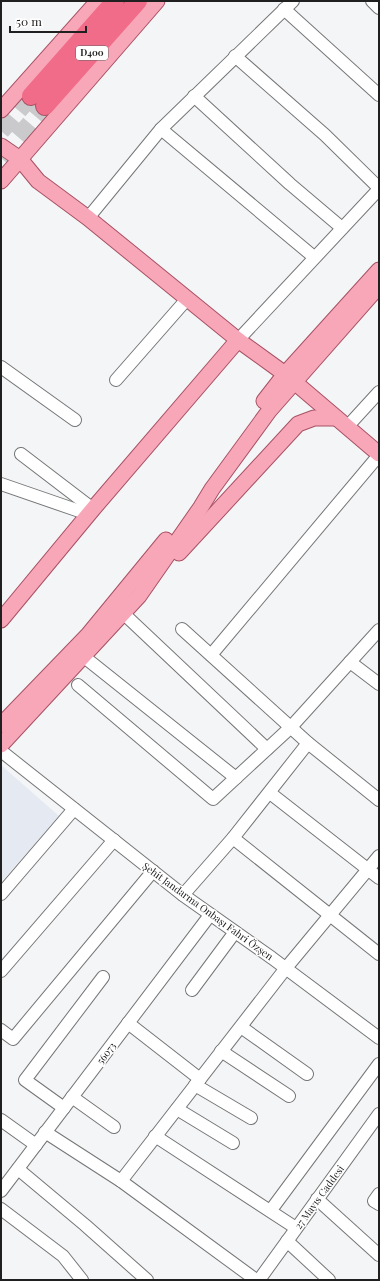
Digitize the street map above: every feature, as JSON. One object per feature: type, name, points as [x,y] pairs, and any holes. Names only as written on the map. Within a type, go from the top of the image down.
[{"type":"highway","name":"D400","points":[[114,1],[38,101],[138,1]]},
{"type":"main road","points":[[1,110],[98,1]]},
{"type":"main road","points":[[3,175],[20,159],[158,1]]},
{"type":"main road","points":[[1,146],[20,159],[38,181],[88,218],[238,340],[289,378],[379,454]]},
{"type":"main road","points":[[3,175],[38,181]]},
{"type":"main road","points":[[1,725],[88,635],[158,552],[235,440],[379,270]]},
{"type":"main road","points":[[139,596],[289,378],[379,286]]},
{"type":"main road","points":[[1,620],[91,511],[238,340]]},
{"type":"main road","points":[[1,745],[124,614],[298,424],[314,418],[342,422]]},
{"type":"street","points":[[372,1],[379,8]]},
{"type":"street","points":[[88,218],[161,129],[289,5],[379,95]]},
{"type":"street","points":[[236,56],[325,136],[379,188],[238,340]]},
{"type":"street","points":[[194,96],[290,184],[342,228]]},
{"type":"street","points":[[161,129],[314,257]]},
{"type":"street","points":[[116,380],[187,299]]},
{"type":"street","points":[[1,367],[75,420]]},
{"type":"street","points":[[342,422],[379,392]]},
{"type":"street","points":[[20,454],[91,511]]},
{"type":"street","points":[[211,655],[379,454]]},
{"type":"street","points":[[1,484],[91,511]]},
{"type":"street","points":[[124,614],[267,749]]},
{"type":"street","points":[[182,629],[308,743],[379,800]]},
{"type":"street","points":[[78,685],[213,799],[290,727],[379,630]]},
{"type":"street","points":[[83,656],[236,778]]},
{"type":"street","points":[[350,662],[379,684]]},
{"type":"street","points":[[183,895],[270,793],[308,743]]},
{"type":"street","name":"Şehit Jandarma Onbaşı Fahri Özşen","points":[[1,751],[183,895],[286,968],[379,1038]]},
{"type":"street","points":[[270,793],[379,878]]},
{"type":"street","points":[[1,894],[74,809]]},
{"type":"street","points":[[232,838],[379,954]]},
{"type":"street","points":[[1,971],[114,840]]},
{"type":"street","points":[[121,1181],[286,968],[379,856]]},
{"type":"street","points":[[1,1030],[13,1039],[153,871]]},
{"type":"street","name":"56073","points":[[2,1189],[210,915]]},
{"type":"street","points":[[192,990],[235,932]]},
{"type":"street","points":[[64,1108],[25,1080],[103,977]]},
{"type":"street","points":[[128,1023],[198,1082],[251,1118]]},
{"type":"street","points":[[240,1027],[307,1074]]},
{"type":"street","points":[[221,1051],[289,1096]]},
{"type":"street","points":[[271,1210],[379,1064]]},
{"type":"street","points":[[72,1097],[114,1127]]},
{"type":"street","points":[[176,1109],[233,1144]]},
{"type":"street","name":"27 Mayıs Caddesi","points":[[259,1280],[379,1114]]},
{"type":"street","points":[[1,1120],[36,1145]]},
{"type":"street","points":[[45,1132],[121,1181],[256,1280]]},
{"type":"street","points":[[155,1136],[271,1210],[296,1228]]},
{"type":"street","points":[[18,1169],[85,1225],[147,1280]]},
{"type":"street","points":[[379,1194],[374,1201],[379,1204]]},
{"type":"street","points":[[317,1199],[379,1255]]},
{"type":"street","points":[[1,1209],[63,1256],[79,1279]]},
{"type":"street","points":[[287,1241],[329,1280]]},
{"type":"shaded area","points":[[2,766],[59,816],[1,882],[1,767]]},
{"type":"tunnel","points":[[1,131],[31,96]]},
{"type":"tunnel","points":[[1,158],[45,106]]}]
